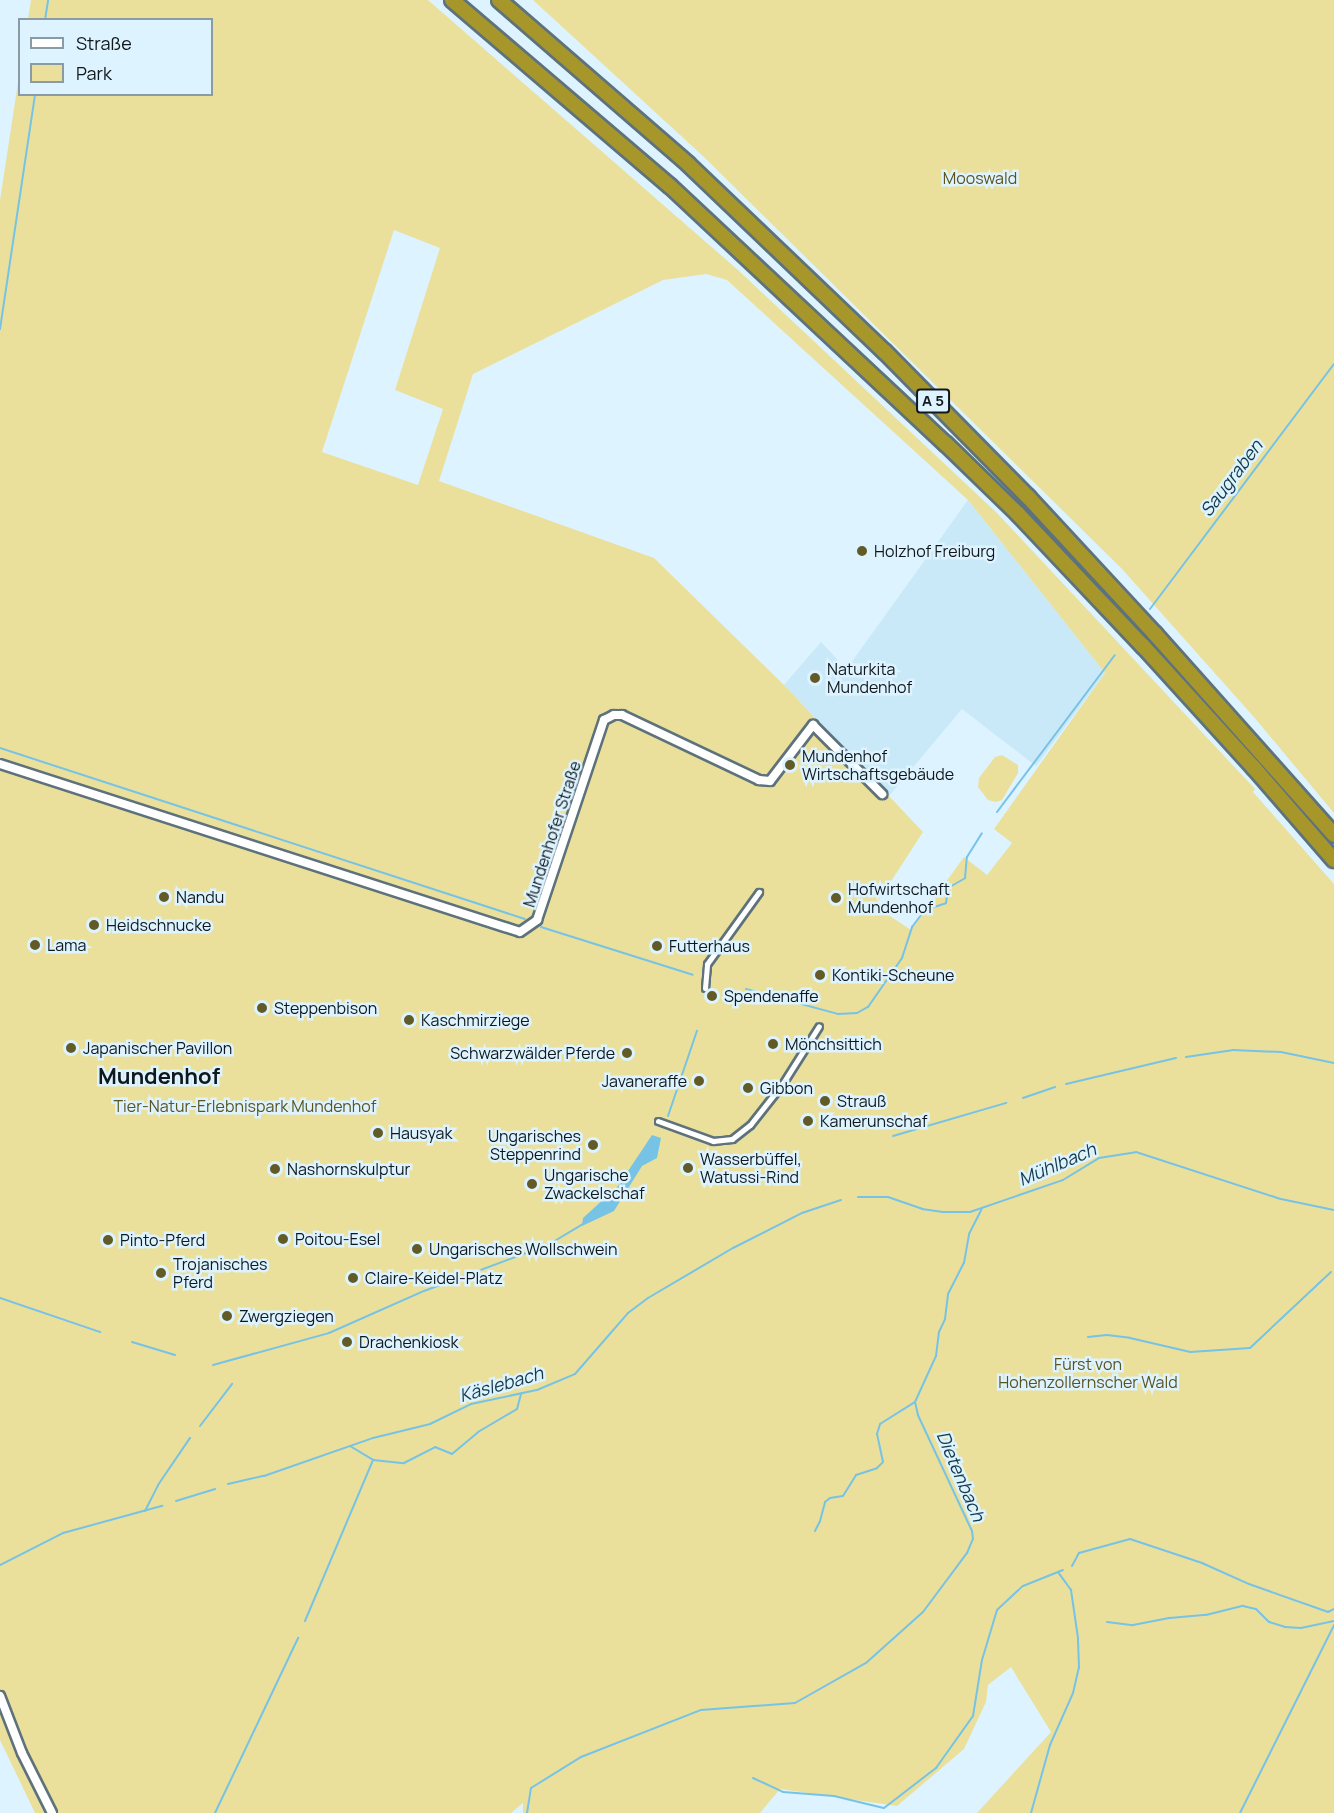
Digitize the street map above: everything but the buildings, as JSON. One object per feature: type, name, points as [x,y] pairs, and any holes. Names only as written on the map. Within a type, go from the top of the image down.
[{"type":"highway","name":"A 5","points":[[452,0],[670,186],[1018,514],[1143,646],[1334,860]]},
{"type":"highway","name":"A 5","points":[[499,0],[688,164],[893,361],[1028,497],[1155,633],[1334,835]]},
{"type":"street","name":"Mundenhofer Straße","points":[[0,764],[520,932],[537,920],[604,720],[608,717],[621,715],[759,780],[770,781],[813,725],[882,794]]},
{"type":"street","points":[[705,987],[707,964],[759,892]]},
{"type":"street","points":[[658,1121],[713,1141],[732,1139],[750,1125],[783,1083],[819,1026]]},
{"type":"street","points":[[0,1696],[22,1754],[52,1813]]},
{"type":"shaded area","points":[[968,500],[1105,673],[1036,766],[962,709],[889,796],[784,685],[821,642],[837,659],[841,670],[848,667]]},
{"type":"green space","points":[[31,0],[428,0],[738,270],[997,513],[1255,789],[1253,792],[1334,884],[1334,1813],[977,1813],[1051,1732],[1011,1667],[988,1685],[986,1702],[964,1749],[897,1806],[780,1789],[760,1813],[523,1813],[523,1803],[511,1813],[35,1813],[0,1740],[0,200],[18,83],[18,96],[213,96],[213,18],[28,18]],"holes":[[[394,230],[440,248],[395,390],[443,409],[418,485],[322,452]],[[706,274],[727,280],[968,500],[1105,673],[994,829],[1012,843],[987,875],[964,857],[911,930],[875,906],[923,832],[784,685],[654,558],[439,481],[473,374],[663,280]]]},
{"type":"green space","name":"Mooswald","points":[[533,0],[1334,0],[1334,813],[1253,716],[1122,569],[704,157]]},
{"type":"green space","points":[[1002,755],[1018,765],[1018,773],[1002,800],[996,802],[988,800],[978,787],[979,778],[995,757]]},
{"type":"water","points":[[652,1135],[661,1138],[657,1158],[642,1166],[614,1211],[582,1226],[583,1218],[618,1186]]},
{"type":"waterway","points":[[45,18],[48,0]]},
{"type":"waterway","points":[[0,329],[35,96]]},
{"type":"waterway","name":"Saugraben","points":[[1150,609],[1334,364]]},
{"type":"waterway","name":"Saugraben","points":[[997,812],[1115,655]]},
{"type":"waterway","points":[[0,748],[525,919]]},
{"type":"waterway","points":[[746,989],[838,1014],[857,1013],[868,1007],[902,958],[912,927],[925,910],[946,903],[948,888],[965,878],[967,857],[982,833]]},
{"type":"waterway","points":[[541,927],[693,975]]},
{"type":"waterway","points":[[668,1116],[697,1031]]},
{"type":"waterway","points":[[1186,1057],[1233,1050],[1281,1052],[1334,1063]]},
{"type":"waterway","points":[[1066,1084],[1176,1058]]},
{"type":"waterway","points":[[1023,1098],[1055,1087]]},
{"type":"waterway","points":[[893,1136],[1006,1103]]},
{"type":"waterway","name":"Mühlbach","points":[[858,1197],[888,1197],[922,1209],[970,1212],[1063,1180],[1099,1158],[1136,1152],[1281,1199],[1334,1210]]},
{"type":"waterway","name":"Käslebach","points":[[228,1484],[264,1476],[373,1438],[430,1424],[471,1404],[537,1390],[575,1374],[628,1313],[648,1298],[733,1248],[802,1213],[841,1200]]},
{"type":"waterway","name":"Dietenbach","points":[[527,1813],[531,1788],[581,1757],[701,1710],[795,1703],[866,1663],[923,1612],[967,1553],[973,1539],[972,1531],[918,1415],[915,1402],[936,1356],[939,1332],[945,1319],[948,1294],[964,1263],[969,1234],[982,1209]]},
{"type":"waterway","points":[[213,1365],[329,1333],[424,1291],[548,1245],[583,1224]]},
{"type":"waterway","points":[[1088,1337],[1107,1335],[1130,1338],[1190,1352],[1250,1348],[1331,1272]]},
{"type":"waterway","points":[[0,1298],[100,1332]]},
{"type":"waterway","points":[[132,1342],[175,1355]]},
{"type":"waterway","points":[[200,1426],[232,1384]]},
{"type":"waterway","name":"Mühlbach","points":[[350,1446],[373,1460],[404,1463],[435,1447],[452,1454],[478,1432],[517,1409],[521,1394]]},
{"type":"waterway","points":[[815,1531],[825,1502],[830,1498],[843,1496],[856,1475],[877,1468],[883,1462],[877,1434],[880,1424],[915,1402]]},
{"type":"waterway","points":[[145,1511],[158,1485],[190,1438]]},
{"type":"waterway","points":[[305,1621],[373,1460]]},
{"type":"waterway","name":"Käslebach","points":[[176,1501],[215,1489]]},
{"type":"waterway","name":"Käslebach","points":[[0,1565],[63,1533],[162,1506]]},
{"type":"waterway","points":[[1072,1566],[1079,1553],[1130,1539],[1202,1563],[1249,1584],[1328,1612],[1334,1609]]},
{"type":"waterway","points":[[753,1778],[783,1792],[834,1796],[884,1808],[936,1768],[973,1716],[982,1660],[997,1610],[1023,1586],[1063,1570]]},
{"type":"waterway","points":[[1031,1813],[1050,1745],[1073,1693],[1079,1668],[1078,1638],[1071,1590],[1058,1572]]},
{"type":"waterway","points":[[1107,1622],[1133,1625],[1170,1618],[1206,1615],[1243,1606],[1256,1609],[1269,1622],[1285,1627],[1301,1628],[1334,1621]]},
{"type":"waterway","points":[[1240,1813],[1334,1625]]},
{"type":"waterway","points":[[215,1813],[298,1638]]},
{"type":"place","name":"Holzhof Freiburg","points":[[862,551]]},
{"type":"place","name":"Naturkita Mundenhof","points":[[815,678]]},
{"type":"place","name":"Mundenhof Wirtschaftsgebäude","points":[[790,765]]},
{"type":"place","name":"Nandu","points":[[164,897]]},
{"type":"place","name":"Hofwirtschaft Mundenhof","points":[[836,898]]},
{"type":"place","name":"Heidschnucke","points":[[94,925]]},
{"type":"place","name":"Lama","points":[[35,945]]},
{"type":"place","name":"Futterhaus","points":[[657,946]]},
{"type":"place","name":"Kontiki-Scheune","points":[[820,975]]},
{"type":"place","name":"Spendenaffe","points":[[712,996]]},
{"type":"place","name":"Steppenbison","points":[[262,1008]]},
{"type":"place","name":"Kaschmirziege","points":[[409,1020]]},
{"type":"place","name":"Mönchsittich","points":[[773,1044]]},
{"type":"place","name":"Japanischer Pavillon","points":[[71,1048]]},
{"type":"place","name":"Schwarzwälder Pferde","points":[[627,1053]]},
{"type":"place","name":"Javaneraffe","points":[[699,1081]]},
{"type":"place","name":"Gibbon","points":[[748,1088]]},
{"type":"place","name":"Strauß","points":[[825,1101]]},
{"type":"place","name":"Kamerunschaf","points":[[808,1121]]},
{"type":"place","name":"Hausyak","points":[[378,1133]]},
{"type":"place","name":"Ungarisches Steppenrind","points":[[593,1145]]},
{"type":"place","name":"Wasserbüffel, Watussi-Rind","points":[[688,1168]]},
{"type":"place","name":"Nashornskulptur","points":[[275,1169]]},
{"type":"place","name":"Ungarische Zwackelschaf","points":[[532,1184]]},
{"type":"place","name":"Poitou-Esel","points":[[283,1239]]},
{"type":"place","name":"Pinto-Pferd","points":[[108,1240]]},
{"type":"place","name":"Ungarisches Wollschwein","points":[[417,1249]]},
{"type":"place","name":"Trojanisches Pferd","points":[[161,1273]]},
{"type":"place","name":"Claire-Keidel-Platz","points":[[353,1278]]},
{"type":"place","name":"Zwergziegen","points":[[227,1316]]},
{"type":"place","name":"Drachenkiosk","points":[[347,1342]]},
{"type":"district","name":"Mundenhof","points":[[159,1077]]},
{"type":"park label","name":"Tier-Natur-Erlebnispark Mundenhof","points":[[245,1106]]},
{"type":"park label","name":"Fürst von Hohenzollernscher Wald","points":[[1088,1373]]}]
